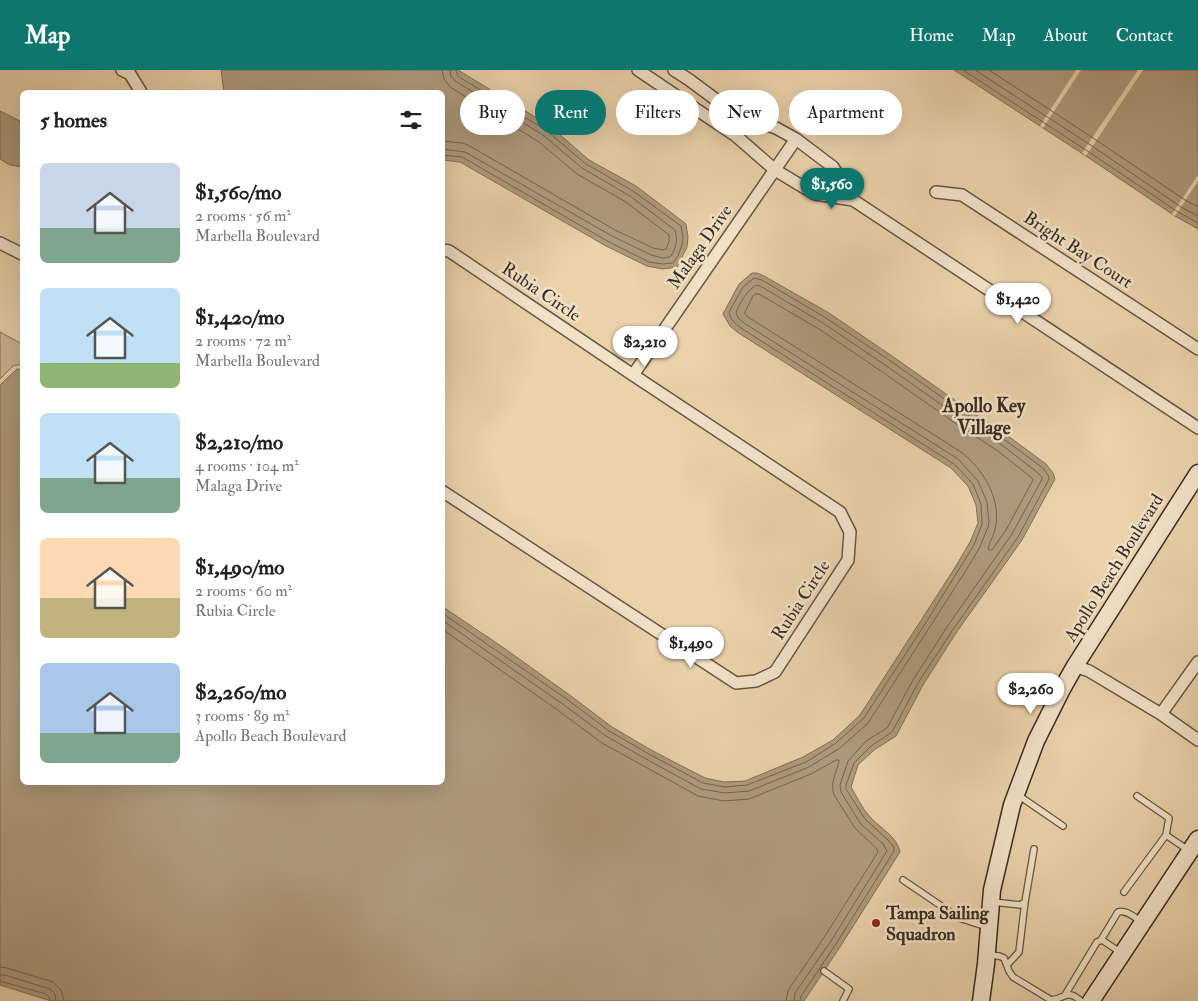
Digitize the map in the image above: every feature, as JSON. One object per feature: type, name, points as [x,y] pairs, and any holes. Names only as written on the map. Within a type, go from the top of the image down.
[{"type":"main road","name":"Apollo Beach Boulevard","points":[[981,1001],[992,890],[1012,805],[1036,741],[1075,666],[1198,473]]},
{"type":"main road","points":[[1091,1001],[1194,845]]},
{"type":"street","points":[[122,70],[130,74],[140,90]]},
{"type":"street","points":[[638,70],[668,90]]},
{"type":"street","points":[[674,70],[738,116],[776,128],[796,139],[833,167],[852,200]]},
{"type":"street","points":[[699,106],[708,94]]},
{"type":"street","points":[[699,110],[736,136],[775,170],[815,194],[852,200],[1198,428]]},
{"type":"street","name":"Malaga Drive","points":[[633,375],[796,139]]},
{"type":"street","name":"Bright Bay Court","points":[[936,192],[962,195],[1198,349]]},
{"type":"street","points":[[0,243],[20,253]]},
{"type":"street","name":"Rubia Circle","points":[[445,250],[449,251],[840,512],[850,532],[848,560],[775,672],[756,681],[736,683],[445,494]]},
{"type":"street","points":[[1161,714],[1198,662]]},
{"type":"street","points":[[1075,666],[1089,671],[1161,714],[1198,740]]},
{"type":"lane","points":[[1016,794],[1063,826]]},
{"type":"lane","points":[[1124,892],[1166,835],[1169,818],[1137,796]]},
{"type":"lane","points":[[1166,835],[1194,845]]},
{"type":"lane","points":[[1007,965],[1019,952],[1034,849]]},
{"type":"lane","points":[[903,880],[959,918],[989,927]]},
{"type":"lane","points":[[991,902],[1020,905],[1025,902]]},
{"type":"lane","points":[[986,955],[1002,956],[1013,977],[1051,1000],[1057,999],[1065,994],[1118,912],[1125,911],[1142,923]]},
{"type":"lane","points":[[1100,940],[1122,954]]},
{"type":"lane","points":[[824,971],[849,989],[843,1001]]},
{"type":"lane","points":[[1065,994],[1074,996],[1081,1001]]},
{"type":"shaded area","points":[[0,332],[20,343],[20,364],[13,366],[0,379]]},
{"type":"water","points":[[221,70],[458,70],[491,90],[460,90],[460,135],[525,135],[525,111],[535,117],[535,135],[560,135],[589,160],[636,186],[686,224],[687,247],[677,267],[663,269],[647,266],[606,246],[460,162],[445,160],[445,90],[224,90]]},
{"type":"water","points":[[954,70],[1198,70],[1198,229],[1175,216]]},
{"type":"water","points":[[0,111],[20,121],[20,167],[10,165],[0,159]]},
{"type":"water","points":[[752,273],[757,273],[829,313],[1008,436],[1046,464],[1055,479],[1022,540],[956,633],[923,685],[896,736],[874,750],[858,765],[851,787],[867,814],[892,837],[900,852],[804,1001],[51,1001],[0,985],[0,385],[17,369],[20,369],[20,785],[445,785],[445,608],[501,646],[612,727],[651,750],[705,778],[724,782],[745,781],[803,757],[833,740],[860,715],[956,566],[970,542],[978,523],[976,505],[968,486],[951,468],[730,326],[723,314],[739,284]]},
{"type":"pier","points":[[1076,70],[1081,70],[1043,128],[1040,126]]},
{"type":"pier","points":[[1138,70],[1143,70],[1086,156],[1082,153]]},
{"type":"pier","points":[[1198,175],[1198,181],[1175,216],[1172,214]]},
{"type":"place","name":"Tampa Sailing Squadron","points":[[876,923]]},
{"type":"district","name":"Apollo Key Village","points":[[984,417]]}]
